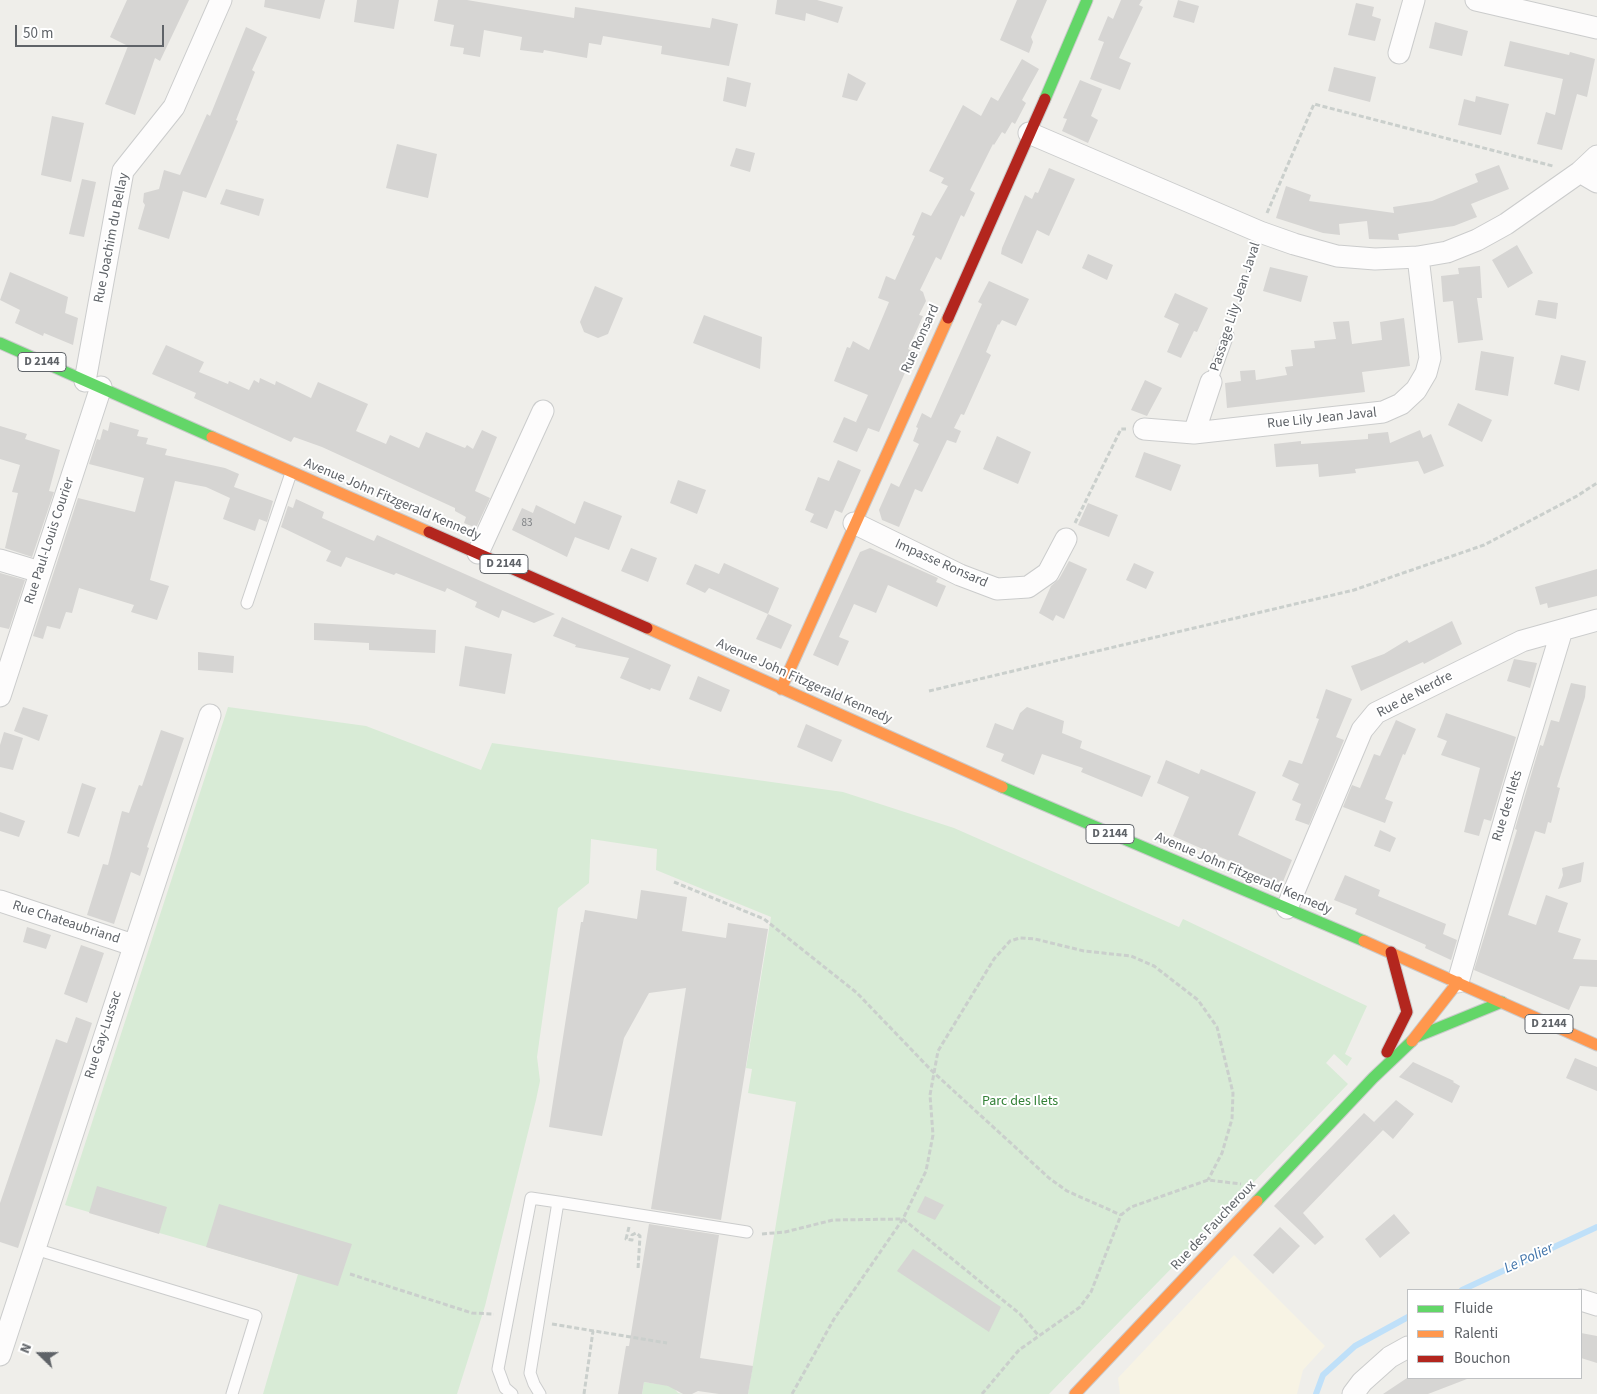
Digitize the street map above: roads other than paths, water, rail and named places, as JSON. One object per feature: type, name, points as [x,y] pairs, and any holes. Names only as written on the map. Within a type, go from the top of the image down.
[{"type":"main road","name":"Rue Ronsard","points":[[781,689],[1030,133],[1087,0]]},
{"type":"main road","name":"Avenue John Fitzgerald Kennedy","points":[[0,342],[291,473],[478,553],[1045,806],[1391,952],[1597,1045]]},
{"type":"main road","points":[[1391,952],[1407,1012],[1420,1004]]},
{"type":"main road","points":[[1432,995],[1458,982]]},
{"type":"main road","name":"Rue des Faucheroux","points":[[1078,1393],[1373,1078],[1415,1038],[1458,982]]},
{"type":"main road","name":"Rue des Faucheroux","points":[[1415,1038],[1502,1002]]},
{"type":"main road","name":"Rue des Faucheroux","points":[[1373,1078],[1407,1012]]},
{"type":"street","name":"Rue Joachim du Bellay","points":[[93,384],[123,171],[174,107],[221,0]]},
{"type":"street","points":[[1399,53],[1414,0]]},
{"type":"street","points":[[1476,0],[1597,28]]},
{"type":"street","points":[[1030,133],[1260,232],[1338,256],[1374,259],[1418,257],[1447,252],[1478,240],[1588,177],[1597,156]]},
{"type":"street","name":"Rue Lily Jean Javal","points":[[1144,429],[1194,433],[1383,412],[1401,404],[1416,390],[1426,373],[1430,358],[1418,257]]},
{"type":"street","points":[[1194,433],[1211,382]]},
{"type":"street","name":"Rue Paul-Louis Courier","points":[[0,696],[40,572],[93,384]]},
{"type":"street","points":[[478,553],[543,411]]},
{"type":"street","name":"Impasse Ronsard","points":[[854,523],[960,575],[997,589],[1028,587],[1048,573],[1066,539]]},
{"type":"street","points":[[0,560],[40,572]]},
{"type":"street","name":"Rue de Nerdre","points":[[1287,908],[1362,730],[1376,713],[1522,641],[1597,621]]},
{"type":"street","name":"Rue des Ilets","points":[[1458,982],[1510,800],[1562,630]]},
{"type":"street","name":"Rue Gay-Lussac","points":[[0,1355],[210,715]]},
{"type":"street","name":"Rue Chateaubriand","points":[[0,901],[133,945]]},
{"type":"street","points":[[1582,1300],[1597,1305]]},
{"type":"street","points":[[1353,1394],[1362,1382],[1390,1357],[1407,1348]]},
{"type":"lane","name":"Passage Lily Jean Javal","points":[[1211,382],[1228,335]]},
{"type":"lane","points":[[247,603],[291,473]]},
{"type":"lane","points":[[512,1394],[505,1388],[498,1369],[531,1198],[746,1232]]},
{"type":"lane","points":[[540,1394],[530,1373],[558,1202]]},
{"type":"lane","points":[[35,1249],[256,1316],[232,1394]]},
{"type":"waterway","name":"Le Polier","points":[[1464,1289],[1597,1227]]},
{"type":"waterway","name":"Le Polier","points":[[1316,1394],[1323,1375],[1355,1346],[1407,1318]]},
{"type":"park label","name":"Parc des Ilets","points":[[1020,1102]]}]
